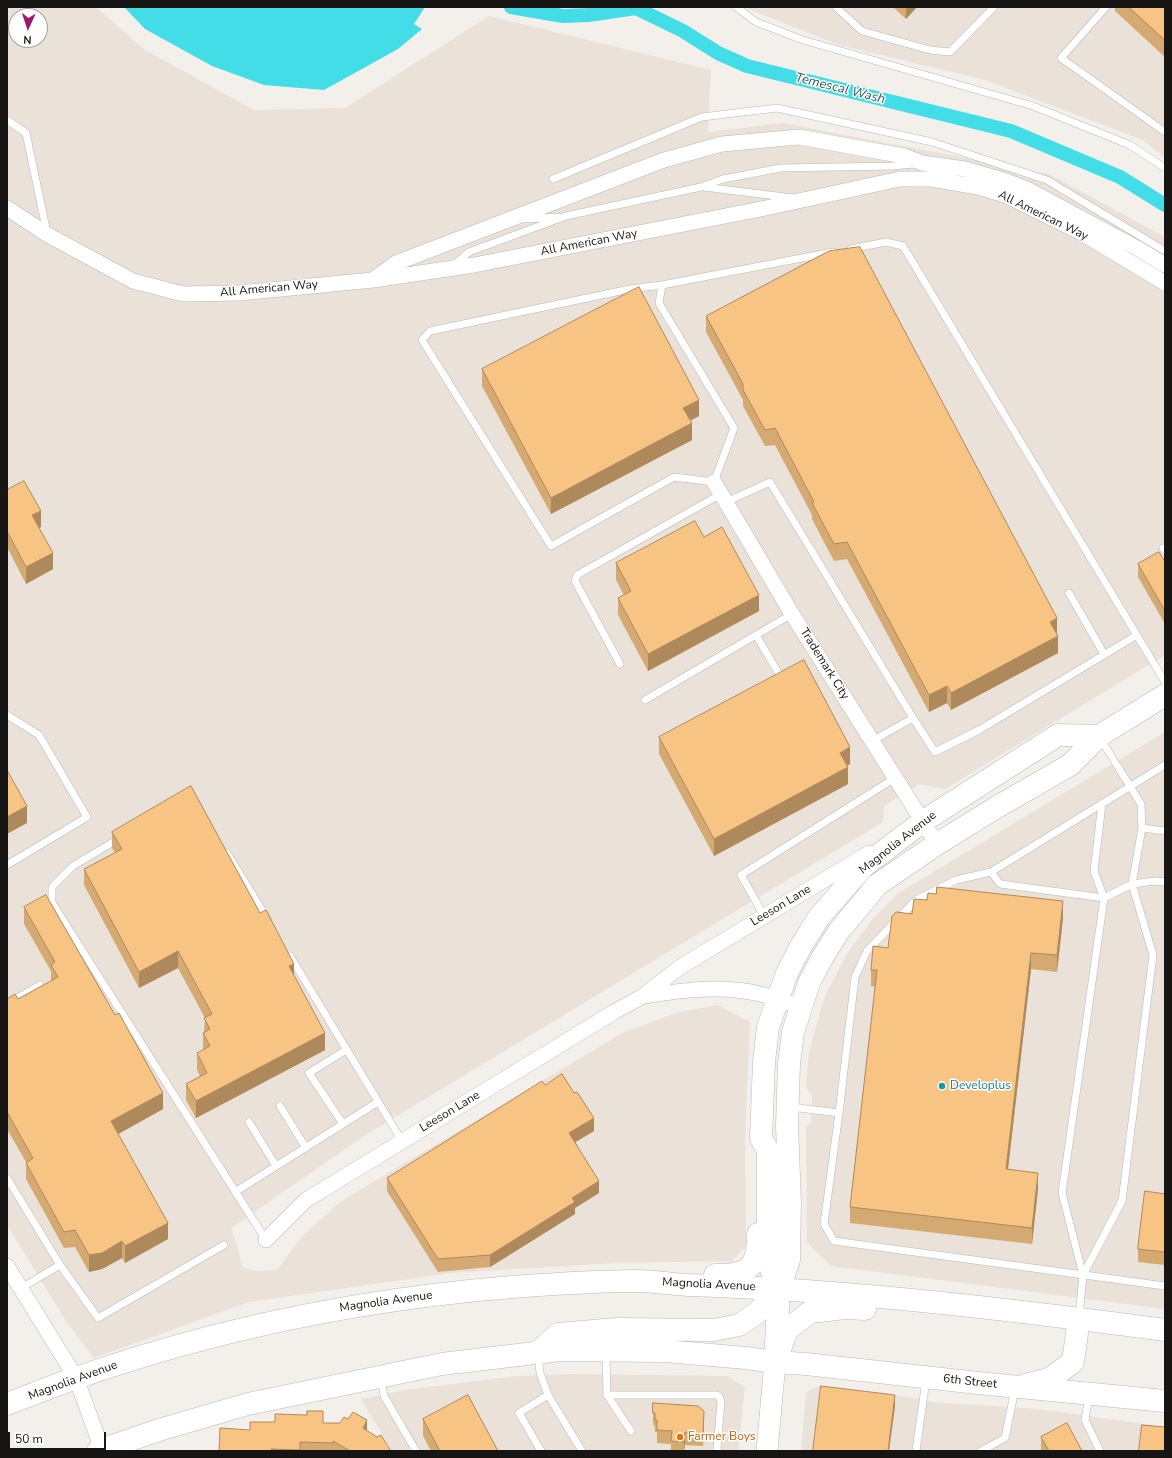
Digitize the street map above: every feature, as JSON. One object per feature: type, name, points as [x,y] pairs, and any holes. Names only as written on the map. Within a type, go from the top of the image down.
[{"type":"main road","name":"Magnolia Avenue","points":[[775,1362],[779,1289],[790,1260],[790,1193],[787,1126],[789,1064],[793,1032],[809,983],[822,958],[843,926],[877,886],[907,863],[937,844],[1070,765],[1098,736],[1165,695]]},
{"type":"main road","name":"Magnolia Avenue","points":[[779,1289],[768,1261],[768,1150],[761,1138],[764,1062],[768,1027],[787,973],[801,946],[819,917],[864,866],[922,822],[1058,735],[1098,736]]},
{"type":"main road","points":[[638,1281],[683,1274],[732,1275],[744,1272],[752,1266],[756,1257],[758,1245],[756,1153],[761,1138]]},
{"type":"main road","name":"Magnolia Avenue","points":[[7,1404],[76,1378],[166,1349],[272,1322],[403,1298],[566,1283],[638,1281],[682,1285],[779,1289]]},
{"type":"main road","points":[[537,1353],[558,1334],[617,1329],[714,1330],[739,1325],[757,1313],[779,1289],[994,1308],[1165,1330]]},
{"type":"main road","points":[[767,1451],[775,1362],[787,1330],[810,1312],[845,1308],[939,1316],[994,1308]]},
{"type":"main road","points":[[1015,1387],[1049,1379],[1073,1362],[1079,1319]]},
{"type":"main road","points":[[101,1450],[162,1429],[248,1404],[442,1364],[560,1350],[666,1351],[775,1362]]},
{"type":"main road","name":"6th Street","points":[[775,1362],[1165,1401]]},
{"type":"street","name":"All American Way","points":[[373,280],[396,263],[664,160],[722,144],[799,137],[904,156],[922,162],[965,169],[1006,181],[1029,190],[1137,248],[1165,265]]},
{"type":"street","name":"All American Way","points":[[7,208],[48,235],[133,281],[184,294],[239,293],[373,280],[482,264],[900,179],[931,179],[978,187],[1006,195],[1080,232],[1165,283]]},
{"type":"street","name":"Trademark City","points":[[720,492],[792,614],[937,844]]},
{"type":"street","name":"Leeson Lane","points":[[266,1240],[306,1200],[614,1012],[643,996],[680,967],[922,822]]},
{"type":"street","name":"Leeson Lane","points":[[643,996],[708,988],[735,989],[761,994],[801,1007]]},
{"type":"street","points":[[7,1266],[76,1378],[101,1450]]},
{"type":"lane","points":[[736,7],[756,22],[802,40],[1033,106],[1130,145],[1165,168]]},
{"type":"lane","points":[[836,7],[862,30],[930,50],[950,52],[994,7]]},
{"type":"lane","points":[[1106,7],[1061,58],[1165,132]]},
{"type":"lane","points":[[553,179],[702,117],[776,108],[932,142],[1047,180],[1165,251]]},
{"type":"lane","points":[[7,120],[26,134],[48,235]]},
{"type":"lane","points":[[511,220],[566,216],[702,187],[723,179],[781,168],[892,166],[922,162]]},
{"type":"lane","points":[[702,187],[805,199]]},
{"type":"lane","points":[[450,269],[470,252],[566,216]]},
{"type":"lane","points":[[720,492],[674,477],[551,546],[422,340],[430,331],[630,289],[662,285],[886,242],[903,246],[1165,682]]},
{"type":"lane","points":[[662,285],[659,303],[734,428],[720,492]]},
{"type":"lane","points":[[620,664],[575,581],[578,575],[720,492],[770,482],[935,752],[979,730],[1137,635]]},
{"type":"lane","points":[[1069,593],[1104,654]]},
{"type":"lane","points":[[645,700],[792,614]]},
{"type":"lane","points":[[756,635],[779,674]]},
{"type":"lane","points":[[7,716],[39,735],[87,817],[7,865]]},
{"type":"lane","points":[[872,741],[913,718]]},
{"type":"lane","points":[[1083,1275],[1122,1201],[1153,955],[1132,884],[1142,828],[1141,804],[1098,736]]},
{"type":"lane","points":[[1165,765],[991,872],[956,880],[916,900],[868,950],[856,977],[824,1224],[834,1241],[1165,1286]]},
{"type":"lane","points":[[764,916],[741,875],[895,778]]},
{"type":"lane","points":[[1079,1319],[1083,1275],[1062,1193],[1104,898],[1094,871],[1102,804]]},
{"type":"lane","points":[[1142,828],[1165,831]]},
{"type":"lane","points":[[126,834],[73,866],[52,888],[52,903],[266,1240]]},
{"type":"lane","points":[[224,849],[274,930]]},
{"type":"lane","points":[[991,872],[1000,884],[1104,898],[1132,884],[1155,881],[1165,882]]},
{"type":"lane","points":[[286,950],[402,1141]]},
{"type":"lane","points":[[7,1004],[40,985]]},
{"type":"lane","points":[[343,1124],[308,1073],[346,1050]]},
{"type":"lane","points":[[235,1192],[378,1102]]},
{"type":"lane","points":[[280,1106],[306,1148]]},
{"type":"lane","points":[[787,1107],[838,1113]]},
{"type":"lane","points":[[250,1122],[276,1166]]},
{"type":"lane","points":[[7,1178],[60,1265],[98,1318],[224,1245]]},
{"type":"lane","points":[[21,1288],[60,1265]]},
{"type":"lane","points":[[606,1350],[607,1395],[631,1430]]},
{"type":"lane","points":[[537,1353],[540,1374],[548,1395],[582,1451]]},
{"type":"lane","points":[[380,1376],[384,1396],[416,1451]]},
{"type":"lane","points":[[916,1451],[926,1378]]},
{"type":"lane","points":[[981,1451],[1005,1438],[1015,1387]]},
{"type":"lane","points":[[1089,1394],[1085,1420],[1100,1451]]},
{"type":"lane","points":[[541,1451],[519,1413],[548,1395]]},
{"type":"lane","points":[[607,1395],[719,1396],[721,1402],[718,1451]]},
{"type":"shaded area","points":[[7,7],[96,7],[145,50],[254,110],[345,108],[489,16],[711,70],[708,132],[783,123],[1049,174],[1165,237],[1165,655],[945,789],[919,784],[884,806],[883,822],[364,1136],[231,1228],[242,1267],[255,1271],[277,1270],[302,1236],[343,1200],[624,1032],[680,1012],[717,1005],[750,1022],[745,1138],[746,1246],[732,1261],[616,1263],[451,1273],[249,1302],[94,1358],[67,1323],[7,1225]]},
{"type":"shaded area","points":[[743,7],[1165,7],[1165,158],[1143,140],[985,80],[839,45]]},
{"type":"shaded area","points":[[1165,732],[1165,1309],[831,1266],[807,1243],[806,1127],[811,1121],[812,1096],[806,1087],[809,1052],[824,998],[848,952],[874,917],[897,894]]},
{"type":"shaded area","points":[[572,1374],[727,1376],[745,1387],[738,1451],[392,1451],[361,1399],[405,1390],[517,1376]]},
{"type":"shaded area","points":[[818,1386],[914,1398],[933,1402],[1038,1409],[1165,1427],[1165,1451],[801,1451],[806,1392]]},
{"type":"water","points":[[124,7],[425,7],[414,24],[422,29],[398,49],[324,90],[264,85],[212,66],[145,29]]},
{"type":"building","points":[[1129,7],[1165,7],[1165,40]]},
{"type":"building","points":[[860,247],[1057,618],[1050,622],[1058,636],[951,693],[947,686],[929,695],[847,542],[834,544],[812,503],[814,502],[775,428],[765,430],[743,390],[743,384],[706,316],[829,251]]},
{"type":"building","points":[[639,287],[699,400],[683,408],[692,423],[551,498],[482,369]]},
{"type":"building","points":[[24,481],[41,511],[32,515],[53,553],[26,567],[7,533],[7,490]]},
{"type":"building","points":[[695,521],[704,537],[722,527],[759,595],[648,654],[618,598],[631,591],[616,563]]},
{"type":"building","points":[[1159,552],[1165,562],[1165,611],[1138,564]]},
{"type":"building","points":[[804,660],[850,747],[840,753],[848,767],[714,839],[659,737]]},
{"type":"building","points":[[7,770],[27,806],[7,817]]},
{"type":"building","points":[[191,786],[260,913],[266,910],[294,964],[289,966],[325,1033],[196,1101],[186,1084],[207,1073],[197,1053],[210,1046],[203,1033],[210,1029],[204,1018],[212,1014],[178,951],[139,972],[84,869],[122,849],[112,832]]},
{"type":"building","name":"Developlus","points":[[937,887],[1063,901],[1057,955],[1031,953],[1006,1169],[1038,1173],[1032,1228],[850,1207],[877,970],[871,970],[873,946],[888,948],[892,916],[896,912],[912,914],[914,899],[927,900],[928,893],[936,894]]},
{"type":"building","points":[[46,895],[115,1015],[119,1013],[163,1093],[111,1121],[168,1223],[125,1246],[122,1241],[102,1253],[89,1255],[75,1230],[64,1232],[26,1163],[33,1158],[7,1112],[7,999],[15,994],[18,999],[58,977],[51,965],[55,962],[24,907]]},
{"type":"building","points":[[562,1074],[574,1093],[577,1092],[594,1118],[569,1133],[599,1181],[572,1198],[575,1202],[490,1255],[438,1259],[387,1178],[542,1081],[545,1085]]},
{"type":"building","points":[[1145,1191],[1165,1194],[1165,1252],[1138,1249]]},
{"type":"building","points":[[821,1386],[895,1395],[888,1451],[813,1451]]},
{"type":"building","points":[[468,1395],[498,1451],[440,1451],[423,1419]]},
{"type":"building","points":[[653,1403],[698,1406],[704,1411],[703,1434],[685,1432],[684,1442],[671,1441],[672,1431],[657,1430],[657,1420],[655,1420],[655,1413],[653,1413]]},
{"type":"building","points":[[307,1411],[323,1411],[323,1423],[340,1423],[344,1417],[348,1419],[353,1412],[367,1420],[363,1428],[377,1437],[381,1435],[391,1451],[350,1451],[333,1441],[333,1443],[300,1442],[300,1450],[271,1449],[271,1451],[219,1451],[220,1428],[250,1430],[250,1422],[275,1422],[275,1414],[307,1415]]},
{"type":"building","points":[[1067,1423],[1082,1451],[1049,1451],[1041,1437]]},
{"type":"building","points":[[1142,1425],[1165,1427],[1165,1451],[1139,1451]]},
{"type":"waterway","name":"Temescal Wash","points":[[511,7],[563,16],[588,15],[636,8],[683,31],[718,53],[747,66],[1011,131],[1120,177],[1165,205]]},
{"type":"place","name":"Developlus","points":[[942,1086]]},
{"type":"place","name":"Farmer Boys","points":[[680,1437]]}]
